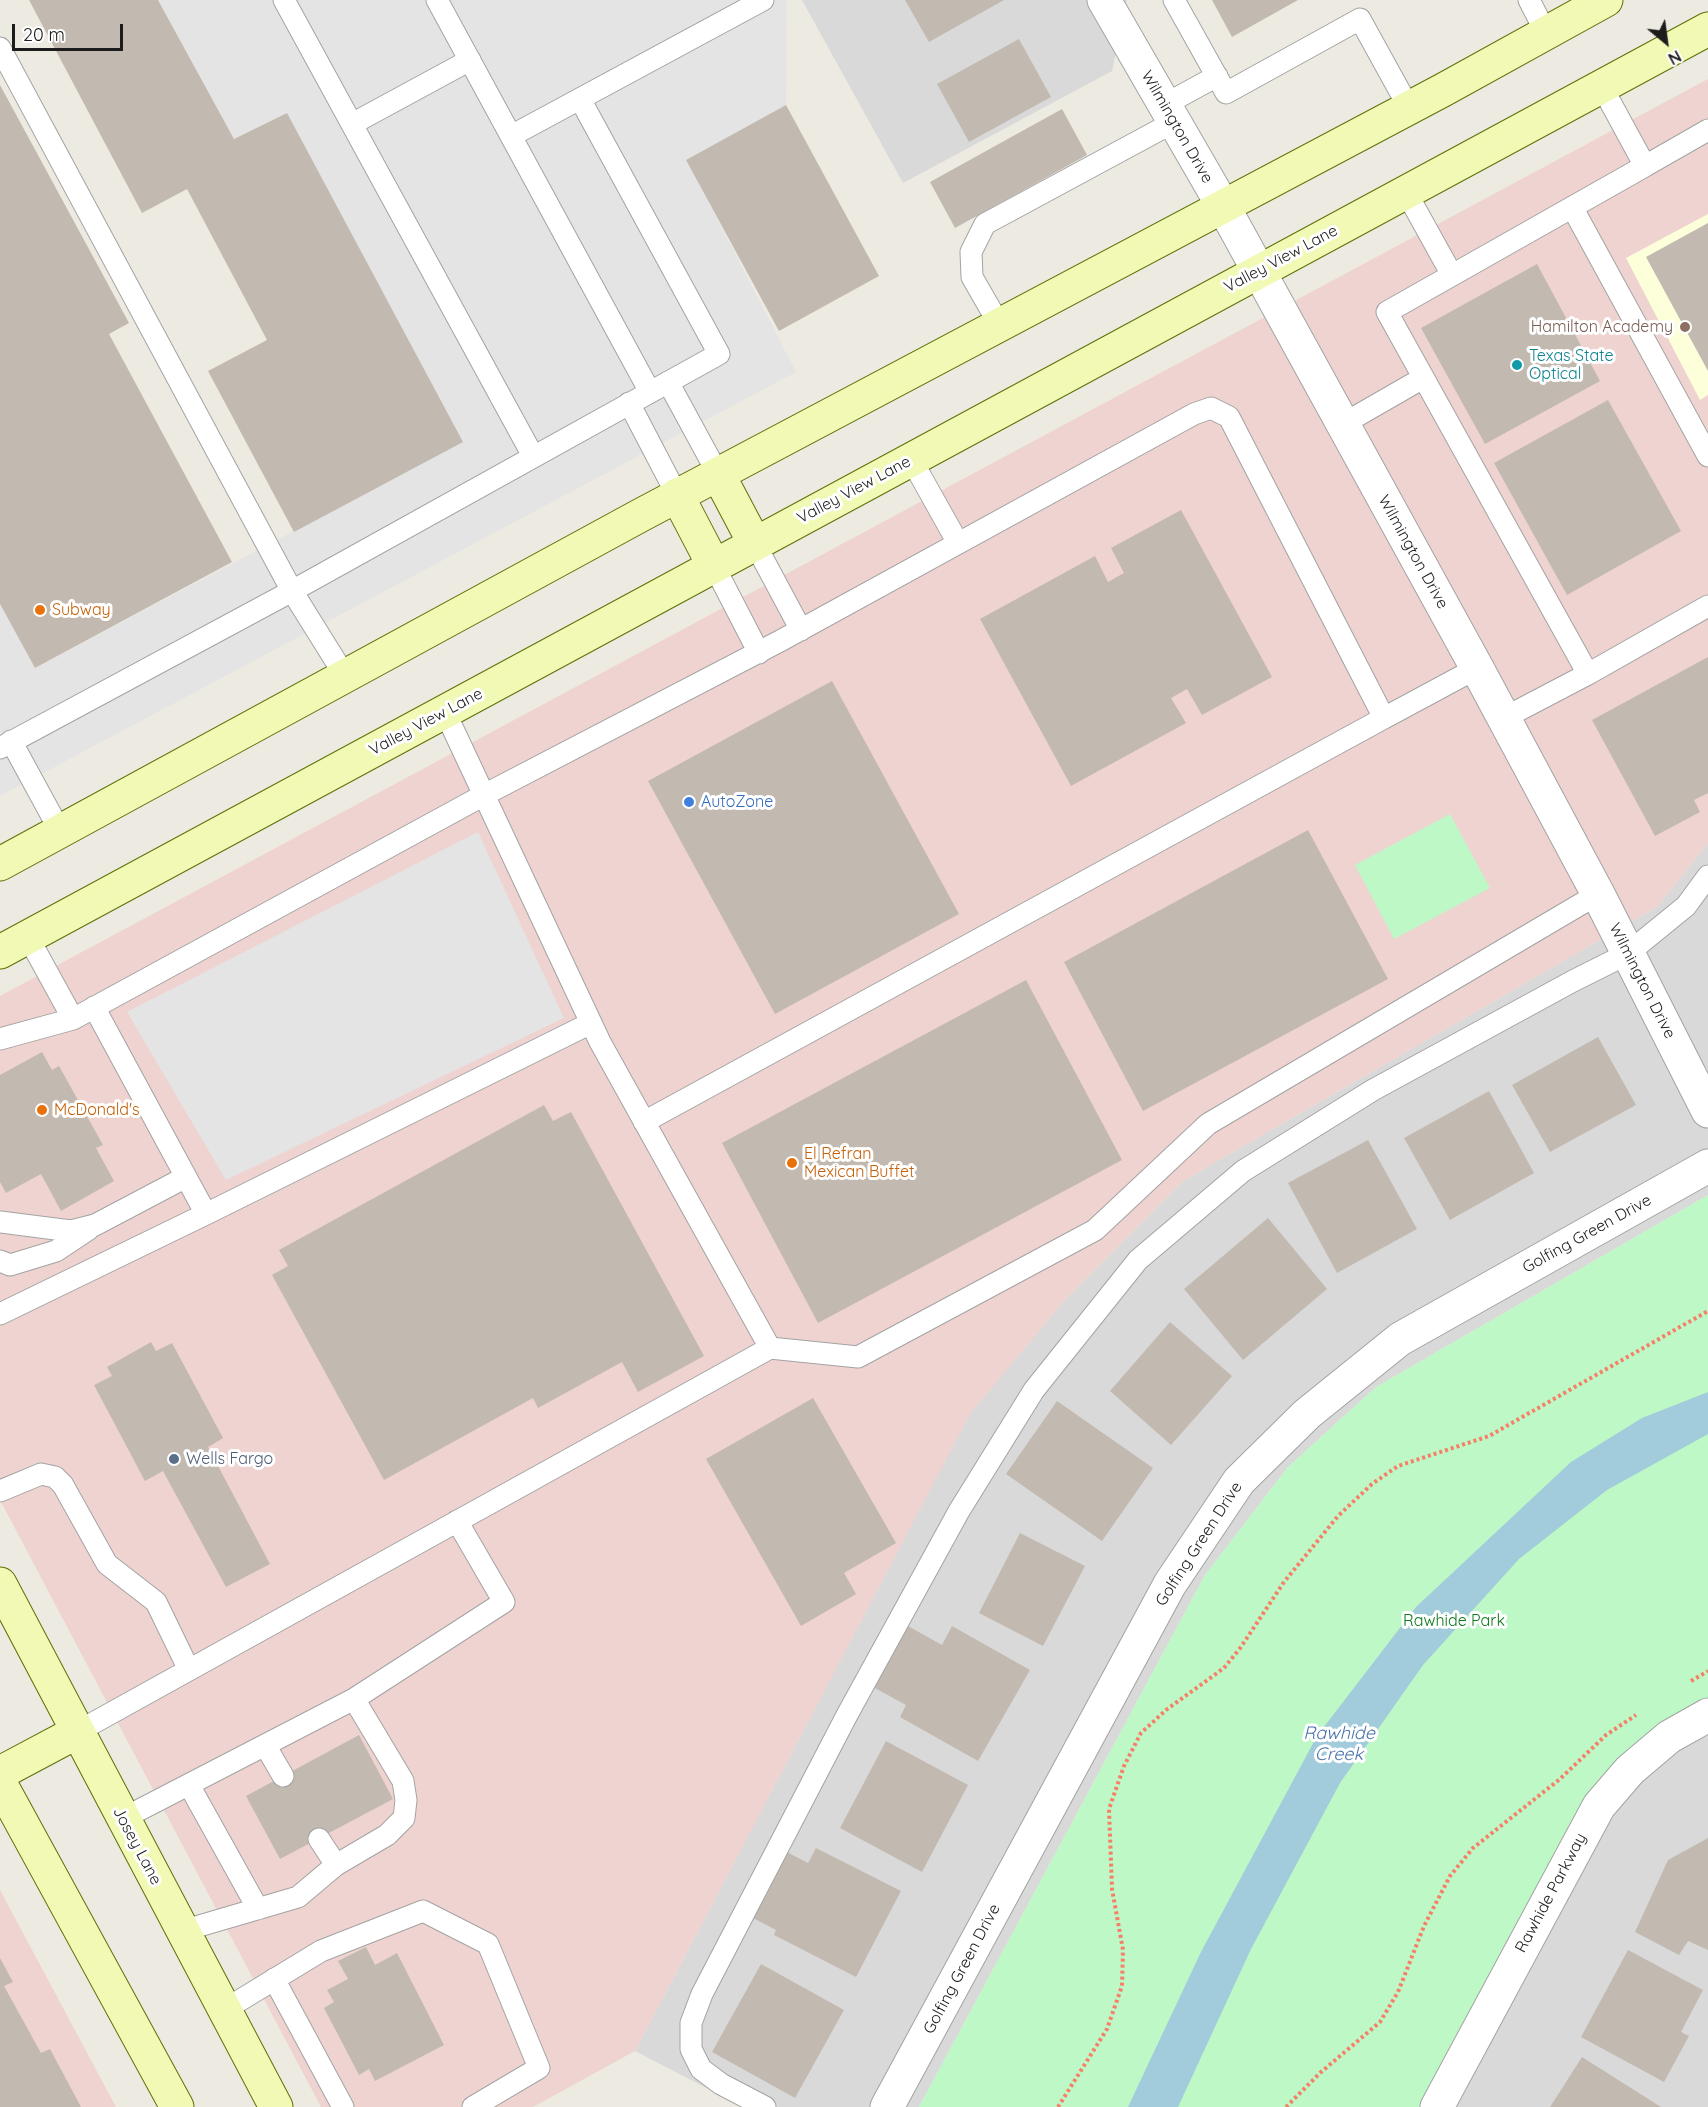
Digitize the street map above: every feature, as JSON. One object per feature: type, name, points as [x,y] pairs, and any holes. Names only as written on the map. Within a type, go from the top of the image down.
[{"type":"main road","points":[[0,864],[677,495],[1409,108],[1606,0]]},
{"type":"main road","name":"Valley View Lane","points":[[14,945],[1708,29]]},
{"type":"main road","points":[[718,474],[755,544]]},
{"type":"main road","points":[[677,495],[714,566]]},
{"type":"main road","name":"Josey Lane","points":[[0,1584],[276,2107]]},
{"type":"main road","points":[[0,1773],[77,1732]]},
{"type":"main road","points":[[0,1783],[177,2107]]},
{"type":"street","name":"Wilmington Drive","points":[[1104,0],[1223,206],[1477,668],[1598,894],[1708,1111]]},
{"type":"street","name":"Golfing Green Drive","points":[[887,2107],[1170,1584],[1239,1481],[1307,1414],[1400,1339],[1708,1166]]},
{"type":"street","name":"Rawhide Parkway","points":[[1437,2107],[1599,1806],[1630,1770],[1669,1737],[1708,1715]]},
{"type":"lane","points":[[284,0],[533,456]]},
{"type":"lane","points":[[437,0],[511,136],[659,387],[718,474]]},
{"type":"lane","points":[[511,136],[763,0]]},
{"type":"lane","points":[[1174,0],[1226,93],[1360,19],[1409,108]]},
{"type":"lane","points":[[1529,0],[1546,33]]},
{"type":"lane","points":[[0,48],[292,591],[345,676]]},
{"type":"lane","points":[[352,124],[470,60]]},
{"type":"lane","points":[[999,324],[972,277],[971,252],[985,224],[1169,113],[1217,76]]},
{"type":"lane","points":[[1602,87],[1645,166]]},
{"type":"lane","points":[[60,831],[5,744],[292,591],[719,354],[580,99]]},
{"type":"lane","points":[[1588,674],[1387,312],[1708,130]]},
{"type":"lane","points":[[1406,192],[1452,275]]},
{"type":"lane","points":[[1572,207],[1708,456]]},
{"type":"lane","points":[[1343,424],[1423,378]]},
{"type":"lane","points":[[629,403],[677,495]]},
{"type":"lane","points":[[0,1039],[73,1019],[484,795],[759,653],[1194,414],[1211,408],[1229,417],[1384,718]]},
{"type":"lane","points":[[911,459],[958,543]]},
{"type":"lane","points":[[755,544],[801,630]]},
{"type":"lane","points":[[714,566],[759,653]]},
{"type":"lane","points":[[1504,718],[1588,674],[1708,606]]},
{"type":"lane","points":[[644,1122],[1477,668]]},
{"type":"lane","points":[[445,712],[591,1023],[770,1348]]},
{"type":"lane","points":[[765,2107],[721,2084],[701,2069],[691,2049],[691,2023],[702,1994],[846,1714],[959,1510],[1034,1390],[1138,1260],[1243,1171],[1373,1090],[1627,954],[1686,906],[1708,876]]},
{"type":"lane","points":[[77,1732],[770,1348],[858,1357],[1095,1230],[1208,1124],[1598,894]]},
{"type":"lane","points":[[14,945],[73,1019]]},
{"type":"lane","points":[[94,1007],[206,1214]]},
{"type":"lane","points":[[0,1314],[591,1023]]},
{"type":"lane","points":[[0,1261],[10,1265],[56,1251],[95,1225],[186,1177]]},
{"type":"lane","points":[[0,1222],[71,1231],[95,1225]]},
{"type":"lane","points":[[0,1491],[41,1474],[55,1477],[63,1485],[107,1564],[156,1602],[189,1670]]},
{"type":"lane","points":[[122,1819],[354,1699],[504,1602],[458,1521]]},
{"type":"lane","points":[[182,1931],[298,1897],[336,1865],[387,1835],[404,1818],[403,1782],[354,1699]]},
{"type":"lane","points":[[265,1745],[283,1776]]},
{"type":"lane","points":[[189,1785],[258,1909]]},
{"type":"lane","points":[[319,1839],[336,1865]]},
{"type":"lane","points":[[224,2010],[321,1951],[423,1911],[488,1944],[539,2068],[473,2107]]},
{"type":"lane","points":[[274,1979],[343,2107]]},
{"type":"path","points":[[1058,2107],[1107,2029],[1122,1986],[1123,1950],[1112,1889],[1110,1809],[1124,1766],[1141,1733],[1166,1710],[1224,1668],[1242,1647],[1284,1582],[1338,1516],[1372,1484],[1398,1467],[1489,1437],[1708,1311]]},
{"type":"path","points":[[1688,1683],[1708,1671]]},
{"type":"path","points":[[1286,2107],[1320,2073],[1380,2022],[1398,1992],[1425,1926],[1450,1876],[1473,1848],[1560,1779],[1606,1736],[1639,1713]]},
{"type":"shaded area","points":[[158,0],[787,0],[786,105],[687,160],[796,372],[0,796],[0,604],[35,668],[462,442],[287,113],[234,139]]},
{"type":"shaded area","points":[[802,0],[1127,0],[1112,71],[903,183]]},
{"type":"shaded area","points":[[1708,79],[1708,843],[1657,907],[1183,1181],[1064,1301],[970,1414],[635,2051],[533,2107],[321,2107],[0,1500],[0,996]]},
{"type":"shaded area","name":"Hamilton Academy","points":[[1708,214],[1708,395],[1700,400],[1626,258]]},
{"type":"shaded area","points":[[478,832],[564,1018],[226,1180],[127,1012]]},
{"type":"shaded area","points":[[1708,843],[1708,1195],[1376,1387],[1288,1467],[1205,1575],[919,2107],[743,2107],[635,2051],[970,1413],[1064,1301],[1183,1181],[1657,907]]},
{"type":"shaded area","points":[[1708,1708],[1708,2107],[1425,2107],[1575,1823]]},
{"type":"shaded area","points":[[0,1890],[116,2107],[0,2107]]},
{"type":"green space","points":[[1450,814],[1490,888],[1394,939],[1355,865]]},
{"type":"green space","name":"Rawhide Park","points":[[1708,1195],[1708,1708],[1654,1739],[1425,2107],[919,2107],[1205,1575],[1288,1467],[1376,1387]]},
{"type":"water","name":"Rawhide Creek","points":[[1708,1392],[1708,1434],[1607,1490],[1519,1559],[1423,1665],[1340,1783],[1251,1949],[1178,2107],[1128,2107],[1201,1952],[1317,1736],[1416,1607],[1571,1462],[1642,1418]]},
{"type":"building","points":[[29,0],[158,0],[234,139],[287,113],[463,442],[294,532],[208,371],[267,340],[187,189],[142,213]]},
{"type":"building","points":[[905,0],[1004,0],[929,42]]},
{"type":"building","points":[[1212,0],[1298,0],[1232,37]]},
{"type":"building","points":[[1019,39],[1051,97],[969,142],[937,84]]},
{"type":"building","points":[[0,85],[129,323],[109,334],[232,562],[35,668],[0,604]]},
{"type":"building","points":[[786,105],[879,276],[779,331],[686,160]]},
{"type":"building","points":[[1062,109],[1087,155],[955,228],[930,182]]},
{"type":"building","points":[[1708,223],[1708,371],[1646,257]]},
{"type":"building","name":"Texas State Optical","points":[[1537,264],[1600,381],[1485,444],[1421,328]]},
{"type":"building","points":[[1608,400],[1681,531],[1567,595],[1494,463]]},
{"type":"building","points":[[1181,510],[1272,677],[1202,715],[1187,689],[1171,698],[1186,723],[1071,786],[980,619],[1095,556],[1108,582],[1124,573],[1111,548]]},
{"type":"building","points":[[1708,657],[1708,793],[1694,800],[1700,812],[1655,836],[1592,720]]},
{"type":"building","points":[[832,681],[959,914],[775,1014],[648,781]]},
{"type":"building","points":[[1308,830],[1388,979],[1143,1111],[1064,962]]},
{"type":"building","points":[[1026,980],[1122,1160],[818,1323],[722,1143]]},
{"type":"building","points":[[1598,1037],[1636,1105],[1550,1152],[1512,1085]]},
{"type":"building","name":"McDonald's","points":[[42,1052],[52,1070],[59,1066],[103,1145],[96,1148],[114,1181],[61,1211],[41,1174],[6,1193],[0,1182],[0,1075]]},
{"type":"building","points":[[1489,1091],[1534,1173],[1450,1220],[1404,1138]]},
{"type":"building","points":[[544,1105],[553,1121],[571,1112],[704,1356],[638,1392],[622,1362],[538,1408],[533,1398],[384,1480],[272,1275],[288,1266],[279,1250]]},
{"type":"building","points":[[1368,1140],[1417,1229],[1337,1273],[1288,1183]]},
{"type":"building","points":[[1268,1218],[1327,1289],[1243,1360],[1184,1289]]},
{"type":"building","points":[[1170,1322],[1232,1376],[1171,1445],[1110,1391]]},
{"type":"building","name":"Wells Fargo","points":[[151,1342],[156,1351],[172,1343],[223,1438],[208,1447],[270,1564],[226,1587],[163,1471],[145,1481],[94,1385],[112,1376],[107,1367]]},
{"type":"building","points":[[813,1398],[896,1543],[844,1573],[856,1594],[801,1626],[706,1459]]},
{"type":"building","points":[[1057,1401],[1153,1468],[1102,1541],[1006,1474]]},
{"type":"building","points":[[1020,1533],[1085,1566],[1043,1646],[979,1613]]},
{"type":"building","points":[[908,1626],[942,1645],[952,1626],[1030,1670],[978,1761],[900,1717],[906,1705],[873,1687]]},
{"type":"building","points":[[359,1735],[393,1799],[280,1859],[246,1796]]},
{"type":"building","points":[[886,1741],[968,1785],[922,1872],[840,1828]]},
{"type":"building","points":[[1708,1838],[1708,1950],[1688,1941],[1679,1955],[1635,1932],[1668,1860]]},
{"type":"building","points":[[816,1848],[901,1891],[856,1977],[774,1935],[776,1930],[749,1916],[783,1850],[808,1863]]},
{"type":"building","points":[[366,1947],[375,1965],[397,1953],[444,2045],[375,2081],[369,2069],[359,2075],[324,2008],[334,2002],[327,1990],[348,1979],[338,1961]]},
{"type":"building","points":[[1628,1950],[1703,1990],[1681,2032],[1689,2036],[1664,2082],[1581,2037]]},
{"type":"building","points":[[0,1958],[13,1982],[4,1986],[41,2053],[50,2049],[81,2107],[0,2107]]},
{"type":"building","points":[[761,1964],[844,2010],[795,2098],[712,2052]]},
{"type":"building","points":[[1582,2057],[1661,2107],[1550,2107]]},
{"type":"place","name":"Hamilton Academy","points":[[1685,327]]},
{"type":"place","name":"Texas State Optical","points":[[1517,365]]},
{"type":"place","name":"Subway","points":[[40,610]]},
{"type":"place","name":"AutoZone","points":[[689,802]]},
{"type":"place","name":"McDonald's","points":[[42,1110]]},
{"type":"place","name":"El Refran Mexican Buffet","points":[[792,1163]]},
{"type":"place","name":"Wells Fargo","points":[[174,1459]]}]
